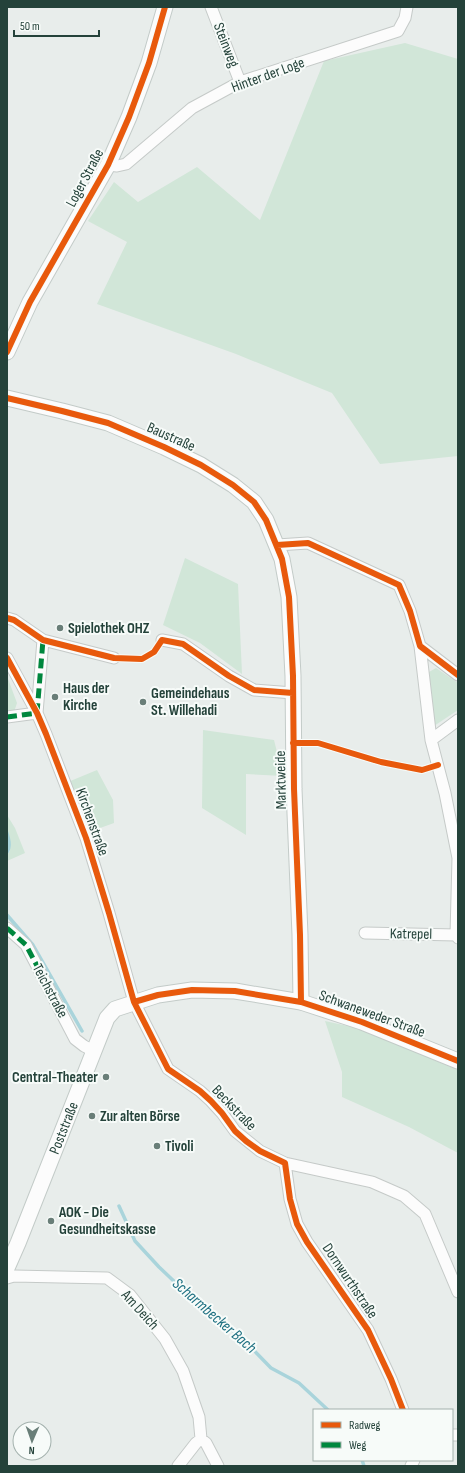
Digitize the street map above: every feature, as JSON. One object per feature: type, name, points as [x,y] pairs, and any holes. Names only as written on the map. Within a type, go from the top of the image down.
[{"type":"street","name":"Loger Straße","points":[[7,352],[30,302],[108,164],[129,117],[148,64],[165,7]]},
{"type":"street","name":"Steinweg","points":[[212,7],[240,82]]},
{"type":"street","name":"Hinter der Loge","points":[[108,164],[117,166],[126,164],[192,108],[240,82],[398,31],[406,18],[407,7]]},
{"type":"street","name":"Baustraße","points":[[7,398],[108,423],[201,465],[233,485],[254,502],[266,520],[280,552]]},
{"type":"street","points":[[280,552],[308,543],[399,584],[410,611],[420,646],[431,740],[443,786],[458,858],[457,937]]},
{"type":"street","name":"Marktweide","points":[[280,552],[288,597],[293,693],[294,789],[300,935],[301,1002]]},
{"type":"street","points":[[7,618],[14,620],[43,640],[114,658]]},
{"type":"street","points":[[7,717],[37,713],[43,640]]},
{"type":"street","points":[[162,640],[183,644],[229,676],[254,690],[293,693]]},
{"type":"street","points":[[420,646],[458,675]]},
{"type":"street","name":"Kirchenstraße","points":[[7,658],[37,713],[86,838],[134,1002]]},
{"type":"street","points":[[431,740],[458,720]]},
{"type":"street","name":"Teichstraße","points":[[7,928],[26,945],[75,1039],[94,1051]]},
{"type":"street","name":"Katrepel","points":[[365,933],[457,937]]},
{"type":"street","name":"Schwaneweder Straße","points":[[134,1002],[158,995],[192,990],[235,991],[301,1002],[362,1022],[458,1061]]},
{"type":"street","name":"Poststraße","points":[[7,1268],[107,1018],[115,1009],[134,1002]]},
{"type":"street","name":"Beckstraße","points":[[134,1002],[168,1069],[200,1091],[222,1113],[235,1131],[260,1151],[285,1164],[372,1182],[404,1196],[425,1214],[458,1292]]},
{"type":"street","name":"Dornwurthstraße","points":[[285,1164],[290,1199],[297,1224],[307,1242],[368,1330],[391,1379],[403,1409]]},
{"type":"street","name":"Am Deich","points":[[7,1278],[14,1276],[107,1278],[130,1295],[165,1339],[183,1370],[199,1417],[201,1439],[206,1444],[218,1466]]},
{"type":"street","points":[[178,1466],[196,1443],[201,1439]]},
{"type":"green space","points":[[405,43],[458,59],[458,456],[380,464],[332,393],[236,354],[97,304],[127,242],[88,221],[114,182],[138,202],[197,167],[260,220],[324,61]]},
{"type":"green space","points":[[185,558],[238,584],[242,674],[200,643],[163,625]]},
{"type":"green space","points":[[436,668],[458,683],[458,710],[434,726],[429,672]]},
{"type":"green space","points":[[7,676],[17,703],[14,712],[7,713]]},
{"type":"green space","points":[[203,730],[274,740],[283,776],[246,774],[246,835],[202,808]]},
{"type":"green space","points":[[97,770],[113,800],[114,823],[89,832],[68,782]]},
{"type":"green space","points":[[7,815],[15,828],[25,853],[7,861],[7,855],[10,851]]},
{"type":"green space","points":[[325,1021],[357,1028],[458,1070],[458,1153],[409,1127],[342,1097],[342,1072]]},
{"type":"water","points":[[7,828],[11,845],[7,855]]},
{"type":"waterway","name":"Scharmbecker Bach","points":[[7,915],[33,945],[82,1031]]},
{"type":"waterway","name":"Scharmbecker Bach","points":[[119,1206],[135,1241],[159,1267],[199,1305],[239,1335],[271,1368],[299,1383],[327,1409]]},
{"type":"waterway","name":"Scharmbecker Bach","points":[[362,1461],[364,1466]]},
{"type":"marked path","points":[[7,717],[37,713],[43,640]]},
{"type":"marked path","points":[[7,928],[26,945],[44,979]]},
{"type":"cycle path","points":[[7,352],[30,302],[108,165],[129,117],[149,63],[165,7]]},
{"type":"cycle path","points":[[7,398],[108,423],[164,447],[201,465],[233,485],[254,502],[266,520],[282,559],[289,597],[293,676],[294,789],[300,935],[301,1002]]},
{"type":"cycle path","points":[[277,545],[308,543],[399,585],[410,611],[420,646],[458,675]]},
{"type":"cycle path","points":[[7,618],[14,620],[43,640],[114,658],[142,659],[154,652],[162,640],[183,644],[229,676],[254,690],[293,693]]},
{"type":"cycle path","points":[[7,658],[37,713],[46,734],[86,838],[134,1002],[168,1069],[200,1091],[211,1101],[235,1131],[246,1141],[260,1151],[285,1163],[290,1199],[297,1224],[307,1242],[368,1330],[391,1379],[403,1409]]},
{"type":"cycle path","points":[[293,743],[318,743],[381,762],[422,770],[438,765]]},
{"type":"cycle path","points":[[134,1002],[158,995],[192,990],[235,991],[301,1002],[362,1022],[458,1061]]},
{"type":"place","name":"Spielothek OHZ","points":[[60,628]]},
{"type":"place","name":"Haus der Kirche","points":[[55,697]]},
{"type":"place","name":"Gemeindehaus St. Willehadi","points":[[143,702]]},
{"type":"place","name":"Central-Theater","points":[[106,1077]]},
{"type":"place","name":"Zur alten Börse","points":[[92,1116]]},
{"type":"place","name":"Tivoli","points":[[157,1146]]},
{"type":"place","name":"AOK - Die Gesundheitskasse","points":[[51,1221]]}]
